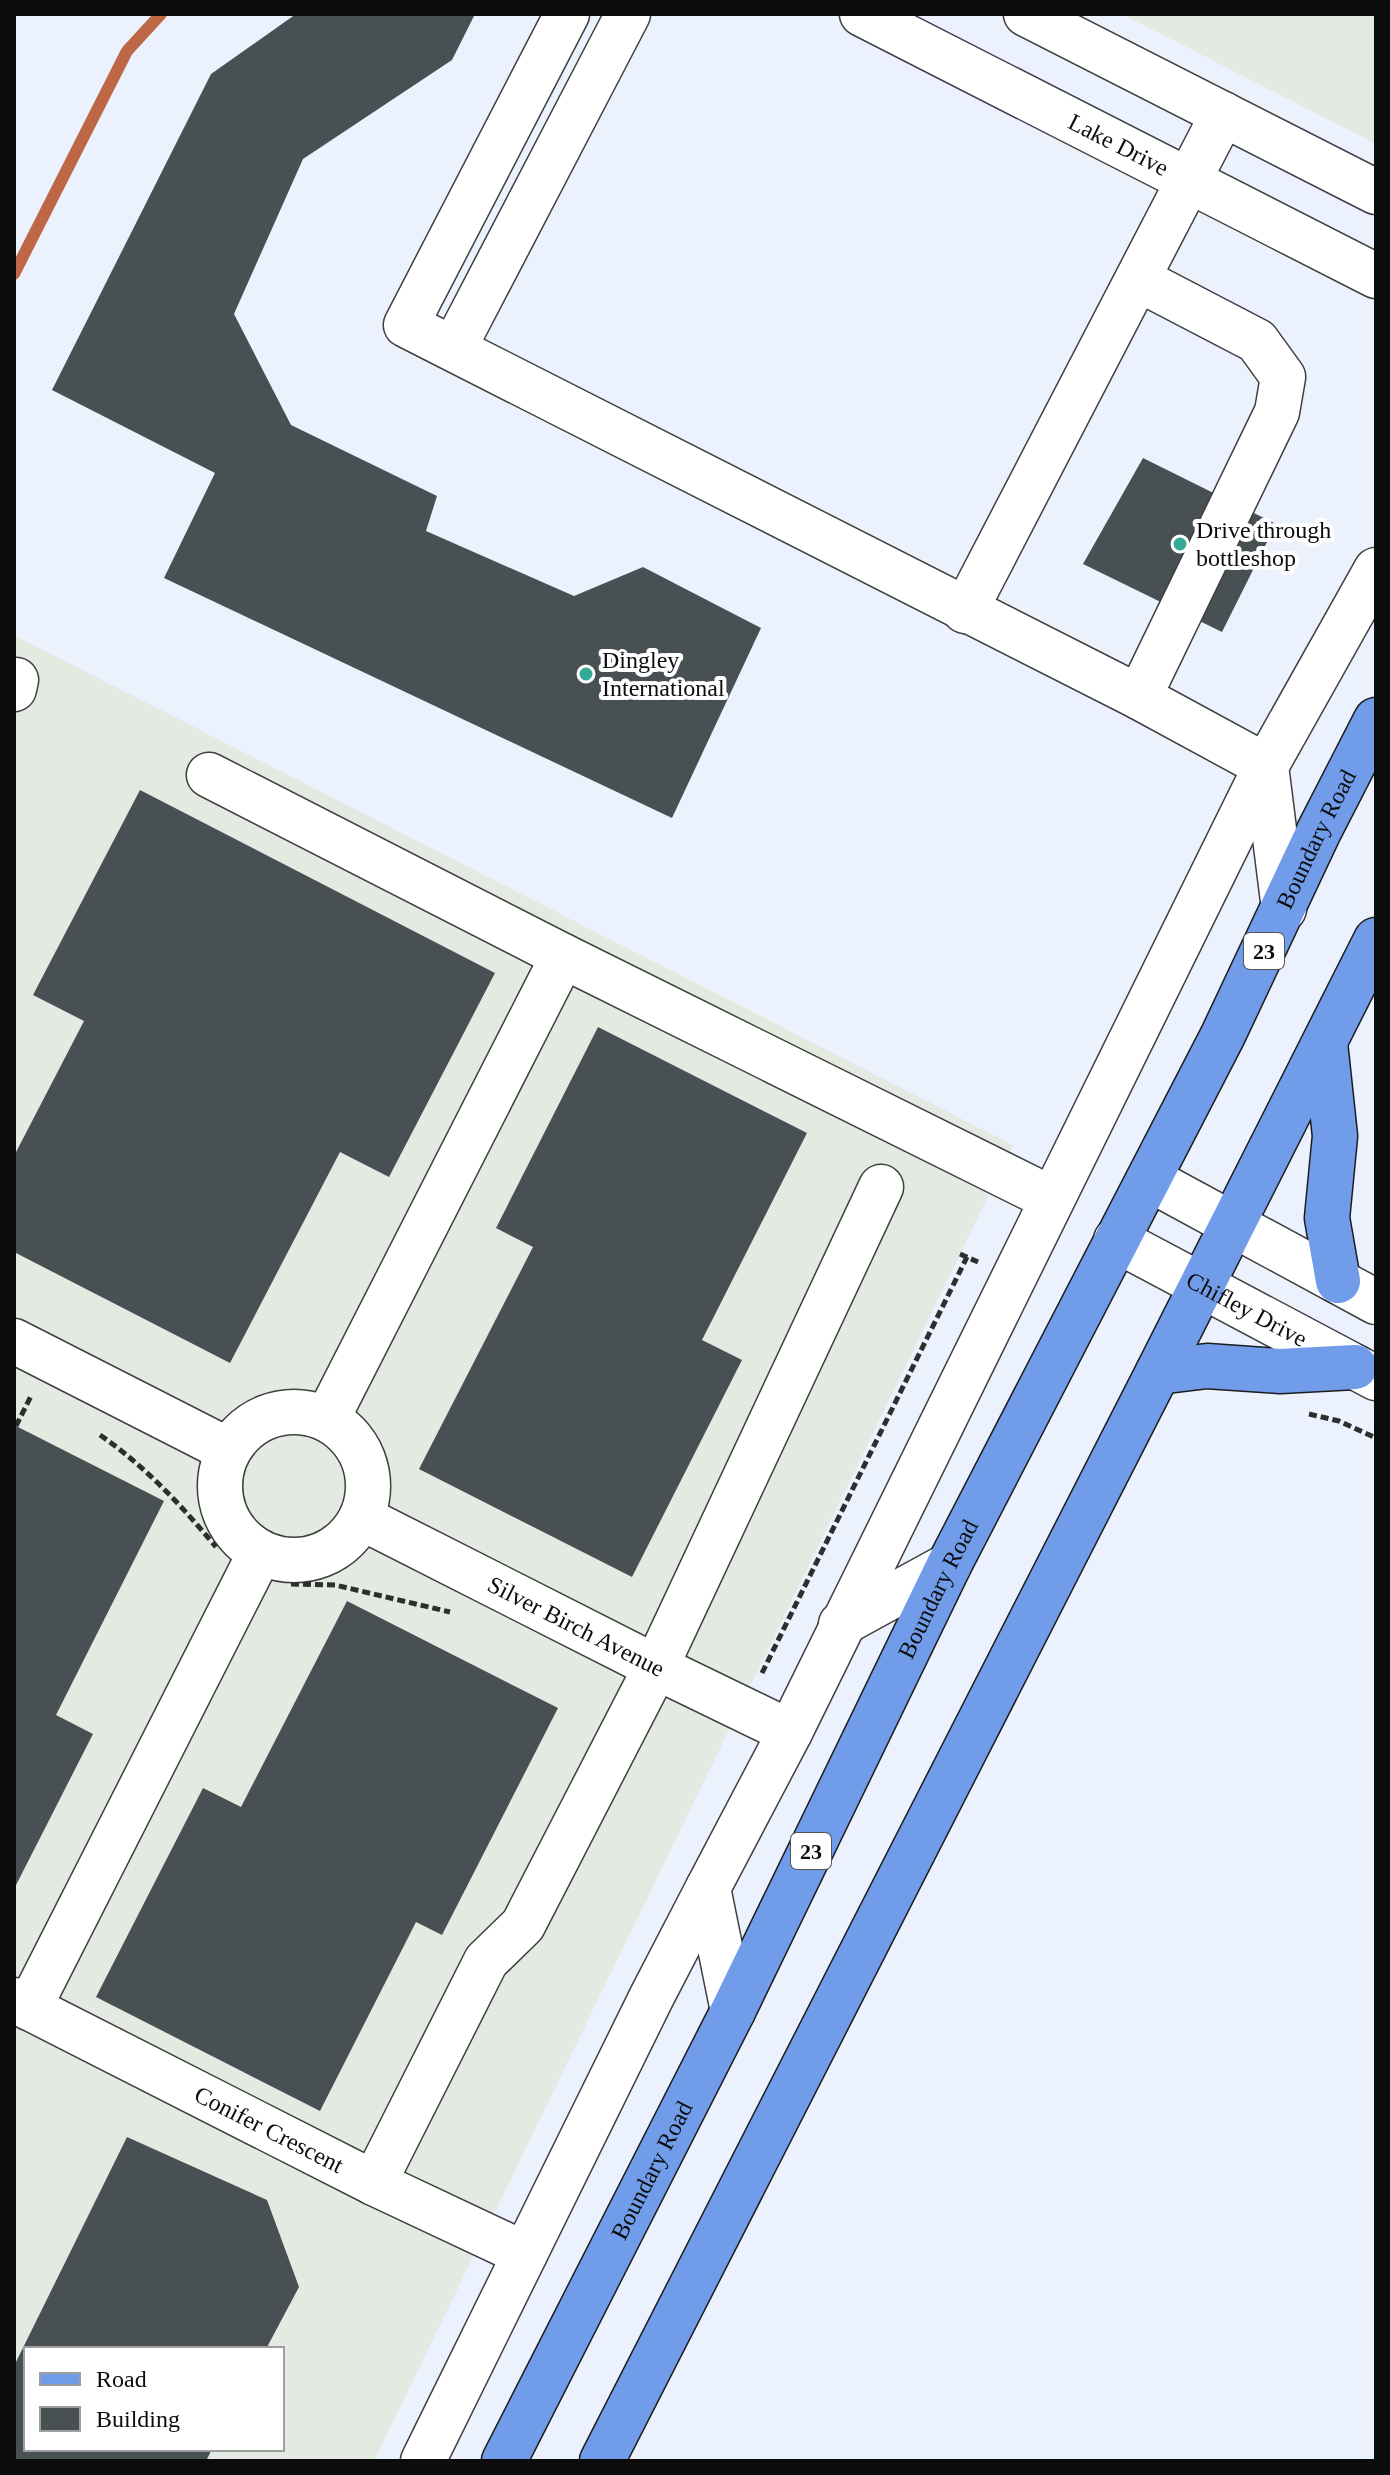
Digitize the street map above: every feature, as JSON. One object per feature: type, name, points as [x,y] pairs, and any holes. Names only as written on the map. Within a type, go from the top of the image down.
[{"type":"main road","name":"Boundary Road","points":[[504,2461],[733,2011],[949,1565],[1149,1179],[1376,720]]},
{"type":"main road","points":[[602,2461],[1376,940]]},
{"type":"main road","points":[[1325,1043],[1335,1136],[1327,1218],[1338,1281]]},
{"type":"main road","points":[[1158,1372],[1234,1366],[1280,1371],[1366,1373]]},
{"type":"street","points":[[567,14],[406,325],[1139,697],[1266,766]]},
{"type":"street","points":[[454,348],[628,14]]},
{"type":"street","name":"Lake Drive","points":[[862,14],[1376,276]]},
{"type":"street","points":[[1026,14],[1376,192]]},
{"type":"street","points":[[965,611],[1223,114]]},
{"type":"street","points":[[1138,279],[1257,341],[1283,377],[1277,412],[1139,697]]},
{"type":"street","points":[[423,2461],[708,1888],[790,1732],[1266,766],[1376,570]]},
{"type":"street","points":[[1266,766],[1284,909]]},
{"type":"street","points":[[209,775],[563,956],[1052,1199]]},
{"type":"street","points":[[327,1419],[563,956]]},
{"type":"street","points":[[1149,1179],[1376,1302]]},
{"type":"street","points":[[374,2183],[486,1961],[523,1925],[656,1667],[881,1187]]},
{"type":"street","name":"Chifley Drive","points":[[1116,1240],[1366,1373]]},
{"type":"street","points":[[14,1341],[228,1450]]},
{"type":"street","points":[[283,1412],[305,1413],[327,1419],[346,1433],[360,1451],[368,1484],[362,1518],[348,1537],[329,1552],[307,1560],[255,1562],[227,1519],[220,1496],[220,1472],[228,1450],[242,1432],[261,1419],[283,1412]]},
{"type":"street","name":"Silver Birch Avenue","points":[[362,1518],[790,1732]]},
{"type":"street","points":[[22,2004],[255,1562]]},
{"type":"street","points":[[841,1624],[949,1565]]},
{"type":"street","points":[[708,1888],[733,2011]]},
{"type":"street","name":"Conifer Crescent","points":[[22,2004],[374,2183],[525,2254]]},
{"type":"path","points":[[744,1710],[967,1257]]},
{"type":"path","points":[[34,1390],[42,1394]]},
{"type":"path","points":[[98,1434],[127,1453],[193,1518],[218,1549],[255,1562],[279,1583],[335,1585],[457,1614]]},
{"type":"shaded area","points":[[1122,14],[1376,14],[1376,144]]},
{"type":"shaded area","points":[[14,635],[1013,1145],[374,2461],[14,2461]]},
{"type":"building","points":[[296,14],[475,14],[452,60],[303,159],[234,314],[291,425],[437,496],[426,531],[574,596],[643,567],[761,628],[672,818],[164,578],[215,473],[52,390],[211,74]]},
{"type":"building","name":"Drive through bottleshop","points":[[1143,458],[1276,524],[1222,632],[1083,564]]},
{"type":"building","points":[[140,790],[495,973],[389,1177],[340,1152],[230,1363],[14,1252],[14,1156],[84,1021],[33,995]]},
{"type":"building","points":[[598,1027],[807,1133],[702,1340],[742,1360],[632,1577],[419,1469],[533,1247],[496,1228]]},
{"type":"building","points":[[14,1425],[164,1501],[56,1715],[93,1734],[14,1889]]},
{"type":"building","points":[[347,1601],[558,1708],[442,1935],[416,1922],[320,2111],[96,1997],[203,1788],[241,1807]]},
{"type":"building","points":[[127,2137],[267,2200],[299,2287],[267,2347],[24,2347],[24,2451],[211,2451],[206,2461],[14,2461],[14,2366]]},
{"type":"waterway","points":[[14,274],[127,51],[161,14]]},
{"type":"place","name":"Drive through bottleshop","points":[[1180,544]]},
{"type":"place","name":"Dingley International","points":[[586,674]]}]
